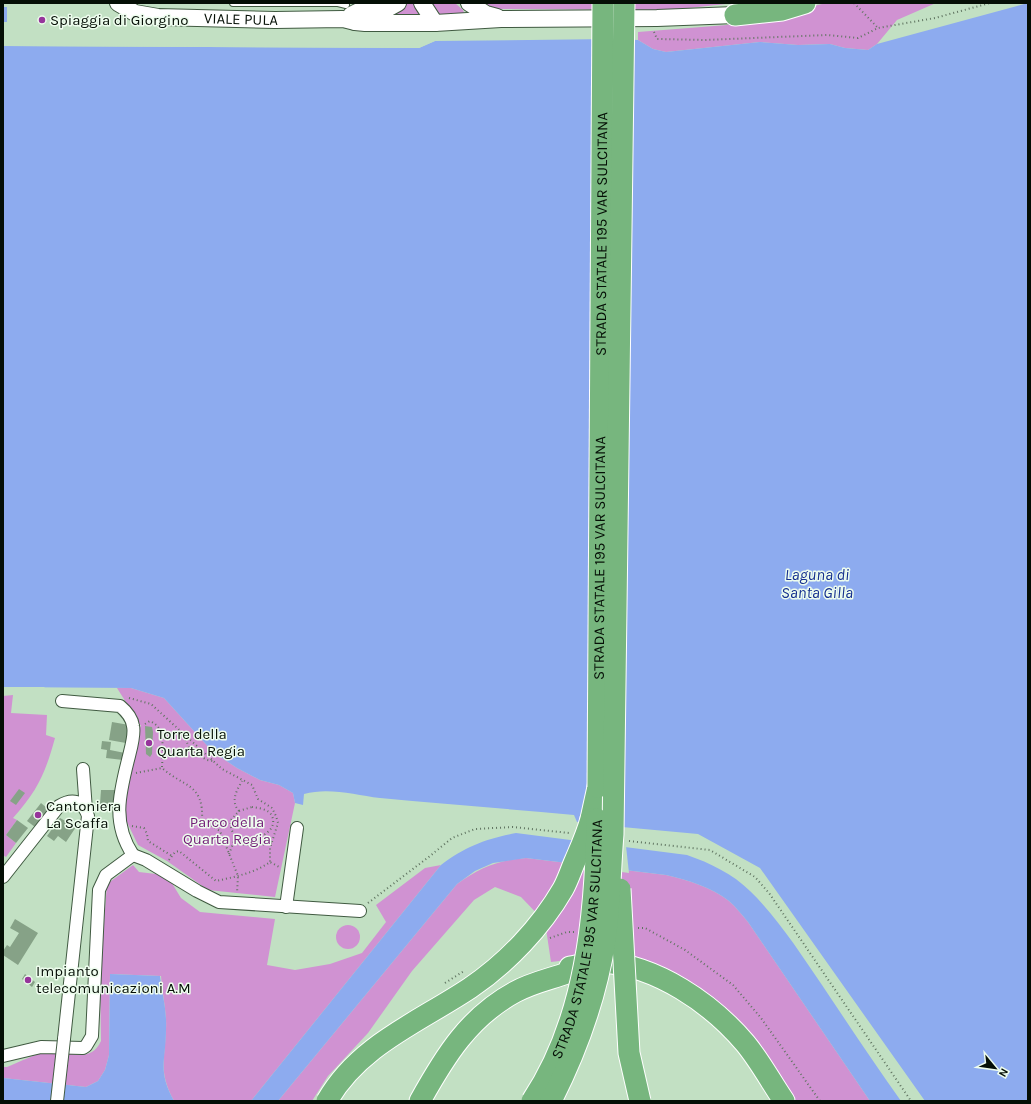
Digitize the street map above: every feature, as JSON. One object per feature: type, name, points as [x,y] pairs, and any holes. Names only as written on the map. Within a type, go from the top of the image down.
[{"type":"highway","name":"STRADA STATALE 195 VAR SULCITANA","points":[[532,1101],[555,1057],[568,1023],[582,978],[590,933],[597,845],[603,3]]},
{"type":"highway","name":"STRADA STATALE 195 VAR SULCITANA","points":[[551,1101],[573,1056],[588,1015],[605,939],[621,838],[624,3]]},
{"type":"highway","points":[[735,15],[764,3]]},
{"type":"highway","points":[[735,15],[782,10],[805,3]]},
{"type":"highway","points":[[327,1101],[348,1072],[363,1057],[389,1037],[471,988],[504,962],[531,933],[563,888],[588,832],[598,788]]},
{"type":"highway","points":[[621,838],[620,897],[624,1002],[628,1053],[640,1101]]},
{"type":"highway","points":[[420,1101],[446,1054],[487,1010],[516,991],[567,972],[570,967],[602,962],[631,967],[674,985],[710,1009],[745,1043],[784,1101]]},
{"type":"street","name":"VIALE PULA","points":[[118,3],[135,13],[158,17],[275,20],[348,12]]},
{"type":"street","points":[[348,12],[372,5],[378,7],[387,3]]},
{"type":"street","points":[[348,12],[378,14],[398,3]]},
{"type":"street","points":[[422,3],[435,24]]},
{"type":"street","points":[[469,3],[486,14],[500,18]]},
{"type":"street","points":[[348,12],[365,24],[435,24],[500,18],[649,18],[735,15]]},
{"type":"street","points":[[62,701],[120,706],[127,712],[134,726],[122,784],[118,821],[126,845],[133,855],[163,869],[196,891],[219,902],[360,911]]},
{"type":"street","points":[[57,1101],[88,816],[86,810],[83,769]]},
{"type":"street","points":[[3,877],[59,806],[66,801],[77,801],[86,810]]},
{"type":"street","points":[[286,907],[297,828]]},
{"type":"street","points":[[3,1056],[41,1047],[83,1048],[90,1041],[92,1036],[99,890],[106,875],[133,855]]},
{"type":"lane","points":[[233,3],[338,3],[348,12]]},
{"type":"path","points":[[854,3],[878,28]]},
{"type":"path","points":[[649,18],[657,39],[705,40],[827,35],[858,38],[878,28],[935,18],[990,3]]},
{"type":"path","points":[[120,706],[128,698],[151,704],[222,769],[252,785],[258,799],[272,808],[278,823],[272,843],[270,862],[263,867],[238,876],[216,881],[179,851],[175,852],[163,869]]},
{"type":"path","points":[[142,728],[150,721],[161,730],[163,750],[162,768],[168,774],[189,785],[195,791],[202,805],[202,820],[220,831],[238,876],[235,904]]},
{"type":"path","points":[[184,734],[190,750],[207,760],[214,761]]},
{"type":"path","points":[[163,750],[180,754],[190,750]]},
{"type":"path","points":[[134,774],[162,768]]},
{"type":"path","points":[[239,811],[234,803],[242,780]]},
{"type":"path","points":[[229,854],[235,843],[236,836],[230,826],[233,816],[239,811],[252,807],[263,809],[270,813],[273,822],[269,830],[260,836],[247,839],[236,836]]},
{"type":"path","points":[[132,821],[133,826]]},
{"type":"path","points":[[121,828],[133,826],[144,828],[148,841],[172,856]]},
{"type":"path","points":[[360,911],[371,900],[390,887],[452,838],[469,831],[475,829],[514,827],[574,834]]},
{"type":"path","points":[[621,838],[710,850],[754,877],[770,893],[911,1101]]},
{"type":"path","points":[[235,843],[254,846],[272,843]]},
{"type":"path","points":[[270,862],[281,868],[292,870]]},
{"type":"path","points":[[704,963],[733,985],[757,1013],[820,1101]]},
{"type":"green space","points":[[408,3],[418,3],[423,16],[396,16],[395,13]]},
{"type":"green space","points":[[430,3],[455,3],[463,10],[465,15],[441,15]]},
{"type":"green space","points":[[480,3],[735,3],[670,10],[492,9]]},
{"type":"green space","points":[[826,3],[936,3],[897,20],[877,44],[868,50],[845,48],[830,44],[798,45],[760,42],[666,52],[653,49],[638,40],[638,32],[727,25],[774,16]]},
{"type":"green space","name":"Parco della Quarta Regia","points":[[117,688],[131,688],[164,698],[213,752],[237,768],[260,780],[279,785],[293,793],[295,803],[275,897],[208,890],[167,861],[138,845],[124,816],[123,805],[137,733],[141,726]]},
{"type":"green space","points":[[13,695],[11,713],[47,715],[46,735],[55,738],[48,762],[40,781],[29,799],[13,818],[17,820],[6,835],[16,843],[6,857],[3,855],[3,696]]},
{"type":"green space","points":[[526,858],[666,875],[699,885],[722,896],[734,906],[748,922],[870,1101],[794,1101],[749,1035],[609,955],[551,962],[545,922],[521,897],[495,887],[474,900],[412,971],[368,1033],[328,1076],[312,1101],[278,1101],[457,884],[481,869],[506,861]]},
{"type":"green space","points":[[133,865],[139,872],[156,874],[170,880],[181,898],[200,912],[275,919],[267,965],[295,970],[330,964],[362,953],[386,922],[376,905],[425,868],[441,865],[251,1101],[174,1101],[169,1091],[164,1073],[166,1023],[161,976],[110,974],[109,1055],[105,1070],[98,1081],[86,1087],[3,1078],[3,1067],[7,1067],[32,1056],[48,1052],[78,1055],[91,1053],[101,1041],[100,974],[107,884]]},
{"type":"green space","points":[[348,925],[353,926],[359,932],[359,942],[353,948],[348,949],[343,948],[337,942],[336,937],[337,932],[343,926]]},
{"type":"water","name":"Laguna di Santa Gilla","points":[[1028,3],[1028,1101],[925,1101],[760,868],[698,834],[622,827],[603,822],[577,822],[574,815],[380,798],[332,791],[304,794],[303,805],[295,803],[293,793],[279,785],[260,780],[237,768],[213,752],[164,698],[131,688],[3,687],[3,46],[419,48],[435,41],[612,39],[638,40],[653,49],[666,52],[760,42],[798,45],[830,44],[845,48],[868,50],[877,44]]},
{"type":"water","points":[[3,7],[7,7],[7,22],[3,22]]},
{"type":"water","points":[[516,833],[687,855],[713,865],[729,874],[750,891],[770,912],[806,961],[901,1101],[870,1101],[748,922],[729,901],[722,896],[683,879],[666,875],[526,858],[493,863],[475,871],[457,884],[278,1101],[251,1101],[441,865],[450,858],[477,844]]},
{"type":"water","points":[[110,974],[160,976],[166,1022],[164,1073],[174,1101],[3,1101],[3,1078],[86,1087],[98,1081],[105,1070],[109,1055]]},
{"type":"pier","points":[[435,41],[419,48],[3,46],[3,44],[419,46]]},
{"type":"pier","points":[[3,687],[45,687],[43,689],[3,689]]},
{"type":"pier","points":[[593,842],[626,846],[629,873],[592,868]]},
{"type":"building","points":[[112,722],[129,725],[126,743],[109,740]]},
{"type":"building","name":"Torre della Quarta Regia","points":[[145,726],[152,727],[153,732],[152,754],[150,757],[146,754]]},
{"type":"building","points":[[102,741],[111,742],[110,750],[125,753],[123,760],[106,758],[107,750],[101,749]]},
{"type":"building","points":[[19,789],[25,793],[16,805],[10,801]]},
{"type":"building","points":[[101,790],[116,790],[116,804],[100,804]]},
{"type":"building","name":"Cantoniera La Scaffa","points":[[41,803],[48,809],[35,827],[27,821]]},
{"type":"building","points":[[60,818],[76,827],[66,842],[58,836],[54,841],[47,836]]},
{"type":"building","points":[[17,820],[28,828],[16,843],[6,835]]},
{"type":"building","points":[[15,919],[38,933],[18,965],[3,955],[3,951],[7,945],[10,947],[19,933],[10,928]]},
{"type":"building","name":"Impianto telecomunicazioni A.M","points":[[25,974],[35,982],[32,987],[22,979]]},
{"type":"place","name":"Spiaggia di Giorgino","points":[[42,20]]},
{"type":"place","name":"Torre della Quarta Regia","points":[[149,743]]},
{"type":"place","name":"Cantoniera La Scaffa","points":[[38,815]]},
{"type":"place","name":"Impianto telecomunicazioni A.M","points":[[28,980]]}]
